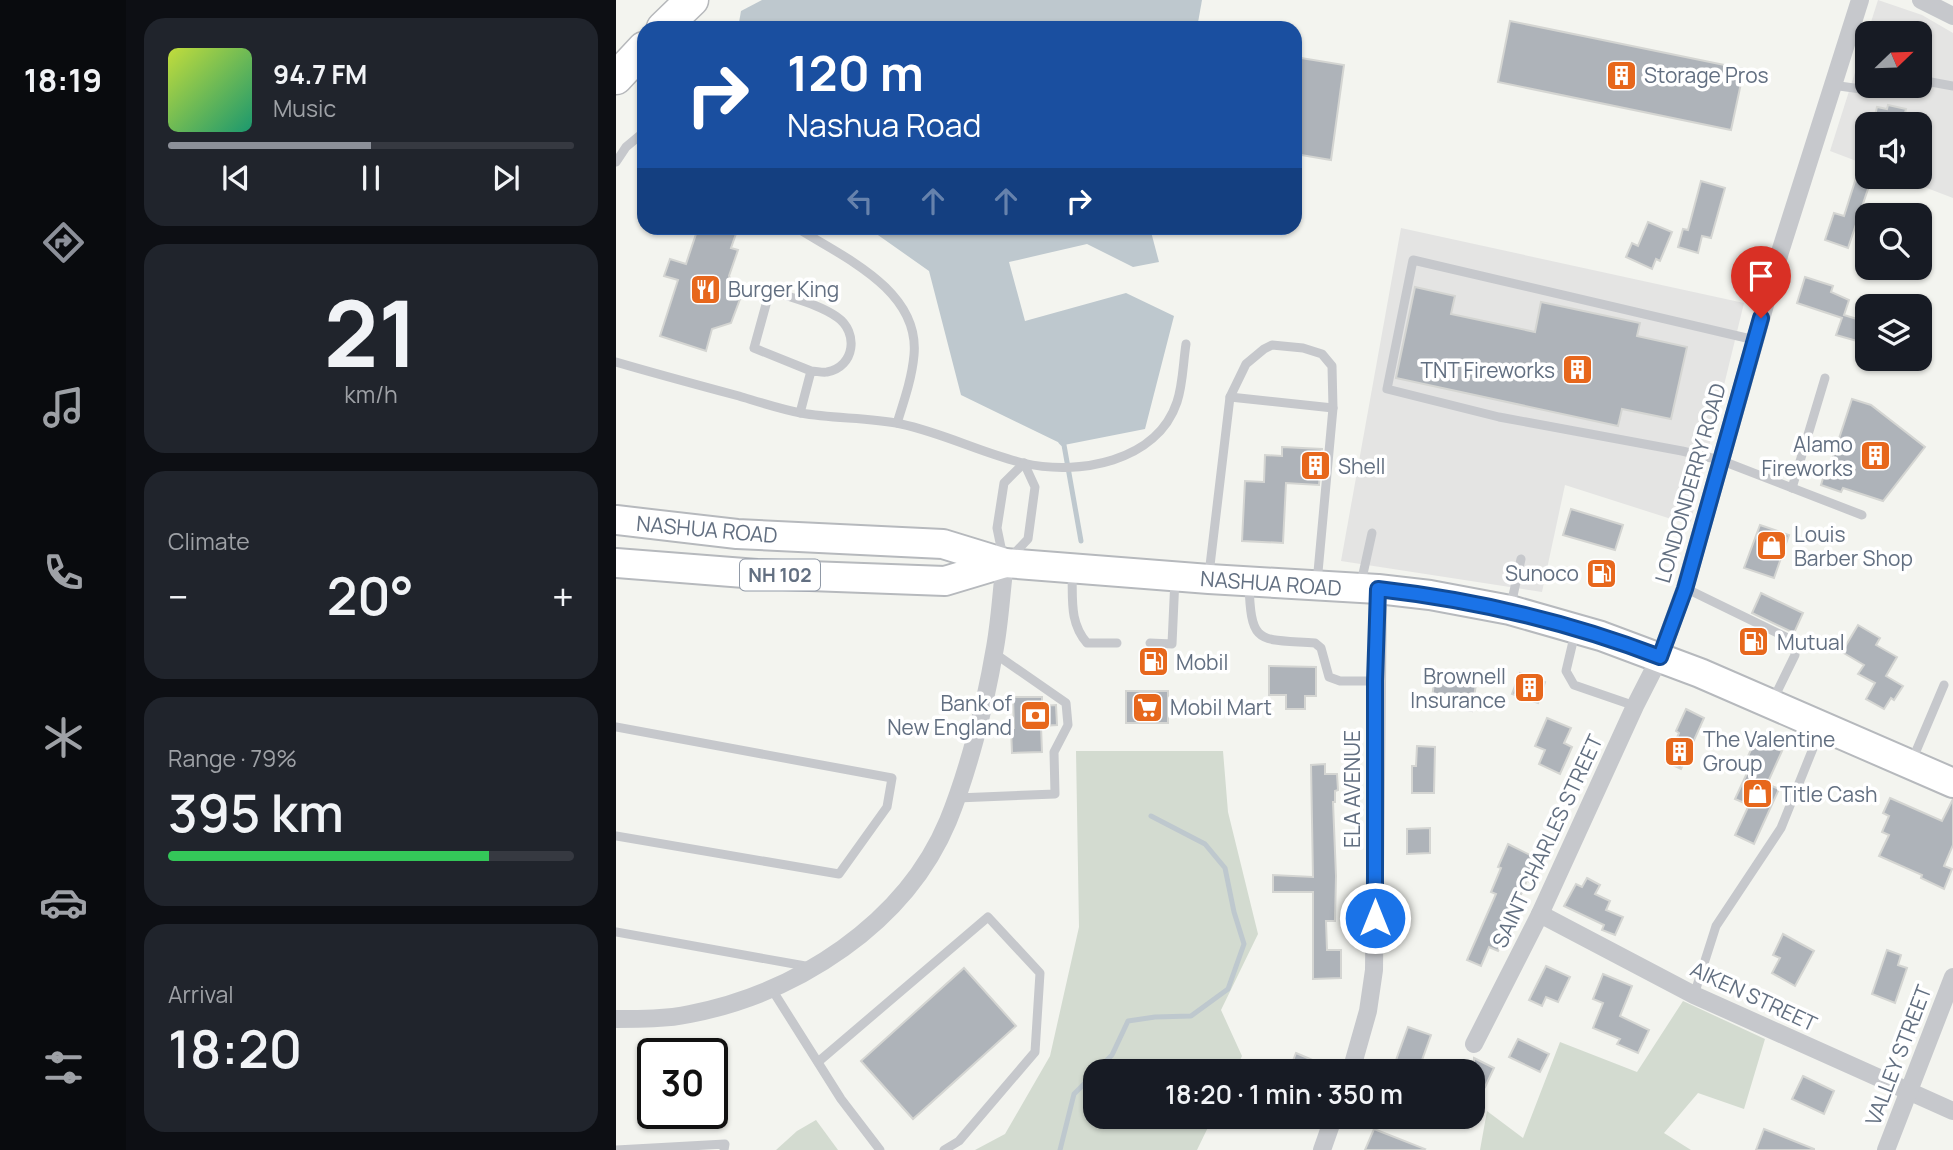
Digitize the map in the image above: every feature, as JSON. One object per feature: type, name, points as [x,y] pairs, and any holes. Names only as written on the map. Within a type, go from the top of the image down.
[{"type":"highway","points":[[670,21],[692,0]]},
{"type":"highway","points":[[616,78],[637,56]]},
{"type":"main road","name":"NASHUA ROAD","points":[[616,520],[725,533],[943,544],[1005,563],[1430,595],[1510,610],[1576,628],[1660,657],[1772,704]]},
{"type":"main road","name":"NASHUA ROAD","points":[[616,563],[757,574],[945,581],[1005,563]]},
{"type":"main road","name":"NH 102","points":[[1772,704],[1953,783]]},
{"type":"street","name":"LONDONDERRY ROAD","points":[[1660,657],[1685,589],[1720,460],[1831,85],[1860,0]]},
{"type":"street","points":[[1924,1],[1953,16]]},
{"type":"street","points":[[616,1019],[689,1014],[750,997],[812,968],[851,944],[891,906],[923,866],[947,822],[955,798],[972,746],[995,653],[1005,563]]},
{"type":"street","name":"ELA AVENUE","points":[[1354,1059],[1368,1011],[1374,970],[1375,681],[1369,589]]},
{"type":"street","name":"SAINT CHARLES STREET","points":[[1474,1044],[1540,914],[1660,657]]},
{"type":"street","name":"AIKEN STREET","points":[[1540,914],[1694,995],[1953,1111]]},
{"type":"street","name":"VALLEY STREET","points":[[1886,1150],[1953,976]]},
{"type":"street","points":[[1322,1150],[1329,1129]]},
{"type":"lane","points":[[1932,82],[1953,86]]},
{"type":"lane","points":[[1831,85],[1855,88]]},
{"type":"lane","points":[[616,162],[626,147],[637,138]]},
{"type":"lane","points":[[808,235],[882,283],[900,301],[914,336],[914,354],[897,423]]},
{"type":"lane","points":[[1755,341],[1413,260],[1387,389],[1500,417],[1720,460],[1861,515]]},
{"type":"lane","points":[[771,290],[837,317],[848,328],[852,342],[851,354],[842,365],[828,372],[811,370],[754,348],[771,290]]},
{"type":"lane","points":[[616,362],[800,413],[897,423],[1024,463],[1087,466],[1135,452],[1154,438],[1167,422],[1177,401],[1186,344]]},
{"type":"lane","points":[[1209,579],[1230,397],[1246,364],[1264,348],[1272,345],[1303,348],[1322,354],[1332,366],[1333,408],[1317,585]]},
{"type":"lane","points":[[800,413],[811,370]]},
{"type":"lane","points":[[1792,488],[1825,378]]},
{"type":"lane","points":[[1230,397],[1333,408]]},
{"type":"lane","points":[[1005,563],[1028,539],[1035,487],[1024,463]]},
{"type":"lane","points":[[1005,563],[997,528],[1003,483],[1024,463]]},
{"type":"lane","points":[[1369,589],[1372,533]]},
{"type":"lane","points":[[1510,610],[1521,559]]},
{"type":"lane","points":[[1072,568],[1073,620],[1078,632],[1087,642],[1117,643]]},
{"type":"lane","points":[[1150,643],[1172,644],[1176,577]]},
{"type":"lane","points":[[1249,582],[1250,617],[1256,631],[1267,640],[1315,643],[1321,648],[1329,677],[1340,681],[1375,681]]},
{"type":"lane","points":[[1685,589],[1794,641],[1795,655],[1772,704]]},
{"type":"lane","points":[[1576,628],[1566,671],[1574,685],[1635,706]]},
{"type":"lane","points":[[955,798],[1055,794],[1054,752],[1068,725],[1066,703],[995,653]]},
{"type":"lane","points":[[1910,764],[1944,685]]},
{"type":"lane","points":[[1694,995],[1716,926],[1781,828],[1822,726]]},
{"type":"lane","points":[[616,727],[892,778],[887,807],[839,874],[616,836]]},
{"type":"lane","points":[[818,1062],[988,917],[1040,973],[1035,1052],[959,1141],[944,1150]]},
{"type":"lane","points":[[616,932],[812,968]]},
{"type":"lane","points":[[771,988],[841,1099],[880,1150]]},
{"type":"lane","points":[[616,1150],[725,1144],[724,1150]]},
{"type":"shaded area","points":[[762,0],[1202,0],[1198,21],[739,21],[741,11]]},
{"type":"shaded area","points":[[1878,0],[1922,15],[1953,33],[1953,198],[1929,189],[1932,189],[1932,112],[1855,112],[1855,160],[1830,151],[1855,73],[1855,98],[1932,98],[1932,21],[1872,21]]},
{"type":"shaded area","points":[[1401,228],[1744,303],[1690,525],[1565,485],[1542,592],[1341,561]]},
{"type":"shaded area","points":[[878,235],[1152,235],[1159,262],[1133,267],[1087,244],[1009,262],[1025,321],[1126,293],[1174,316],[1145,429],[1064,445],[961,395],[929,271]]},
{"type":"shaded area","points":[[1076,751],[1223,751],[1228,812],[1258,934],[1221,1010],[1242,1056],[1241,1059],[1083,1059],[1083,1129],[1207,1129],[1197,1150],[975,1150],[1005,1134],[1050,1056],[1079,927]]},
{"type":"shaded area","points":[[1683,1001],[1765,1039],[1744,1109],[1698,1093],[1664,1133],[1691,1150],[1480,1150],[1487,1111],[1523,1138],[1560,1042],[1637,1072]]},
{"type":"shaded area","points":[[816,1120],[838,1150],[776,1150],[797,1131]]},
{"type":"building","name":"Storage Pros","points":[[1510,21],[1744,69],[1731,130],[1498,82]]},
{"type":"building","points":[[1302,58],[1344,65],[1331,160],[1302,155]]},
{"type":"building","points":[[1888,105],[1906,109],[1905,112],[1876,112],[1877,107],[1887,109]]},
{"type":"building","points":[[1701,181],[1725,188],[1711,238],[1702,236],[1698,253],[1678,247],[1683,229],[1688,230]]},
{"type":"building","points":[[1855,181],[1855,189],[1868,189],[1863,203],[1855,203],[1855,227],[1848,248],[1825,240],[1834,213],[1844,216]]},
{"type":"building","points":[[1648,222],[1672,232],[1660,261],[1656,259],[1652,269],[1626,257],[1632,243],[1638,246]]},
{"type":"building","name":"Burger King","points":[[696,235],[736,235],[731,248],[738,250],[729,276],[740,299],[731,323],[712,329],[706,351],[660,336],[678,280],[664,276],[670,259],[686,264]]},
{"type":"building","points":[[1805,277],[1833,286],[1831,292],[1849,300],[1844,315],[1855,318],[1855,340],[1836,335],[1842,318],[1797,303]]},
{"type":"building","points":[[1415,287],[1455,296],[1451,314],[1535,332],[1541,302],[1640,323],[1637,336],[1687,347],[1671,419],[1622,409],[1618,426],[1396,378]]},
{"type":"building","name":"Alamo Fireworks","points":[[1852,399],[1871,405],[1925,447],[1883,501],[1843,488],[1841,492],[1821,485]]},
{"type":"building","points":[[1282,447],[1322,449],[1319,485],[1286,483],[1283,543],[1242,541],[1245,481],[1264,482],[1265,455],[1282,456]]},
{"type":"building","points":[[1571,509],[1623,525],[1615,550],[1563,535]]},
{"type":"building","name":"Louis Barber Shop","points":[[1760,525],[1789,535],[1774,578],[1744,568]]},
{"type":"building","points":[[1761,593],[1803,613],[1794,633],[1752,613]]},
{"type":"building","points":[[1858,625],[1880,638],[1876,645],[1897,657],[1886,676],[1903,686],[1884,709],[1866,699],[1875,683],[1858,674],[1864,665],[1842,652]]},
{"type":"building","points":[[1269,666],[1316,667],[1316,696],[1305,696],[1305,709],[1286,709],[1286,695],[1269,695]]},
{"type":"building","name":"Brownell Insurance","points":[[1520,673],[1545,682],[1538,703],[1512,694]]},
{"type":"building","points":[[1435,677],[1476,684],[1472,711],[1431,704]]},
{"type":"building","name":"Mobil Mart","points":[[1126,691],[1168,691],[1168,723],[1126,723]]},
{"type":"building","name":"Bank of New England","points":[[1013,697],[1042,697],[1042,706],[1056,705],[1057,725],[1041,726],[1042,752],[1012,753]]},
{"type":"building","points":[[1686,709],[1704,718],[1681,769],[1666,762]]},
{"type":"building","points":[[1547,718],[1571,728],[1564,743],[1572,747],[1560,774],[1539,764],[1545,750],[1535,746]]},
{"type":"building","name":"Title Cash","points":[[1756,739],[1782,751],[1767,784],[1779,789],[1754,844],[1735,835],[1749,805],[1735,799],[1748,771],[1742,769]]},
{"type":"building","points":[[1417,746],[1435,747],[1434,793],[1412,793],[1412,766],[1416,766]]},
{"type":"building","points":[[1325,764],[1325,774],[1337,774],[1338,790],[1335,791],[1333,802],[1335,921],[1326,921],[1327,950],[1341,950],[1341,978],[1313,979],[1313,892],[1273,892],[1273,875],[1313,877],[1311,765]]},
{"type":"building","points":[[1890,798],[1942,821],[1953,799],[1953,845],[1944,866],[1952,869],[1944,889],[1921,878],[1922,875],[1879,856],[1889,835],[1882,832],[1889,816],[1883,813]]},
{"type":"building","points":[[1430,828],[1430,853],[1407,854],[1407,829]]},
{"type":"building","points":[[1508,844],[1538,859],[1498,951],[1489,947],[1481,966],[1467,960],[1496,894],[1491,892]]},
{"type":"building","points":[[1587,878],[1600,885],[1595,894],[1610,901],[1606,910],[1623,917],[1615,935],[1602,930],[1604,925],[1564,906],[1576,884],[1582,887]]},
{"type":"building","points":[[1783,934],[1814,951],[1795,986],[1772,973],[1780,958],[1773,955]]},
{"type":"building","points":[[1887,950],[1901,955],[1898,965],[1907,968],[1895,1003],[1872,994]]},
{"type":"building","points":[[1546,966],[1570,977],[1558,1002],[1546,997],[1542,1006],[1529,1000]]},
{"type":"building","points":[[964,968],[1016,1026],[913,1119],[861,1061]]},
{"type":"building","points":[[1603,974],[1632,986],[1620,1016],[1649,1030],[1638,1053],[1617,1044],[1620,1039],[1593,1028],[1603,1003],[1593,999]]},
{"type":"building","points":[[1408,1027],[1431,1035],[1422,1059],[1396,1059]]},
{"type":"building","points":[[1518,1039],[1549,1054],[1540,1072],[1509,1057]]},
{"type":"building","points":[[1296,1053],[1310,1059],[1294,1059]]},
{"type":"building","points":[[1485,1064],[1494,1068],[1485,1087]]},
{"type":"building","points":[[1803,1076],[1834,1091],[1824,1114],[1792,1099]]},
{"type":"building","points":[[1374,1129],[1425,1149],[1424,1150],[1365,1150]]},
{"type":"building","points":[[1764,1129],[1814,1149],[1814,1150],[1756,1150]]},
{"type":"waterway","points":[[1061,442],[1064,445],[1081,541]]},
{"type":"waterway","points":[[1108,1059],[1128,1021],[1191,1016],[1228,989],[1244,944],[1225,868],[1205,844],[1151,816]]},
{"type":"waterway","points":[[1060,1150],[1074,1094],[1083,1085]]},
{"type":"place","name":"Storage Pros","points":[[1621,75]]},
{"type":"place","name":"Burger King","points":[[705,289]]},
{"type":"place","name":"TNT Fireworks","points":[[1578,370]]},
{"type":"place","name":"Alamo Fireworks","points":[[1876,456]]},
{"type":"place","name":"Shell","points":[[1315,466]]},
{"type":"place","name":"Louis Barber Shop","points":[[1771,546]]},
{"type":"place","name":"Sunoco","points":[[1602,573]]},
{"type":"place","name":"Mutual","points":[[1754,642]]},
{"type":"place","name":"Mobil","points":[[1153,662]]},
{"type":"place","name":"Brownell Insurance","points":[[1529,688]]},
{"type":"place","name":"Mobil Mart","points":[[1147,707]]},
{"type":"place","name":"Bank of New England","points":[[1035,715]]},
{"type":"place","name":"The Valentine Group","points":[[1680,751]]},
{"type":"place","name":"Title Cash","points":[[1757,794]]},
{"type":"route","points":[[1375,918],[1375,681],[1378,589],[1430,595],[1510,610],[1576,628],[1660,657],[1685,589],[1761,318]]}]
